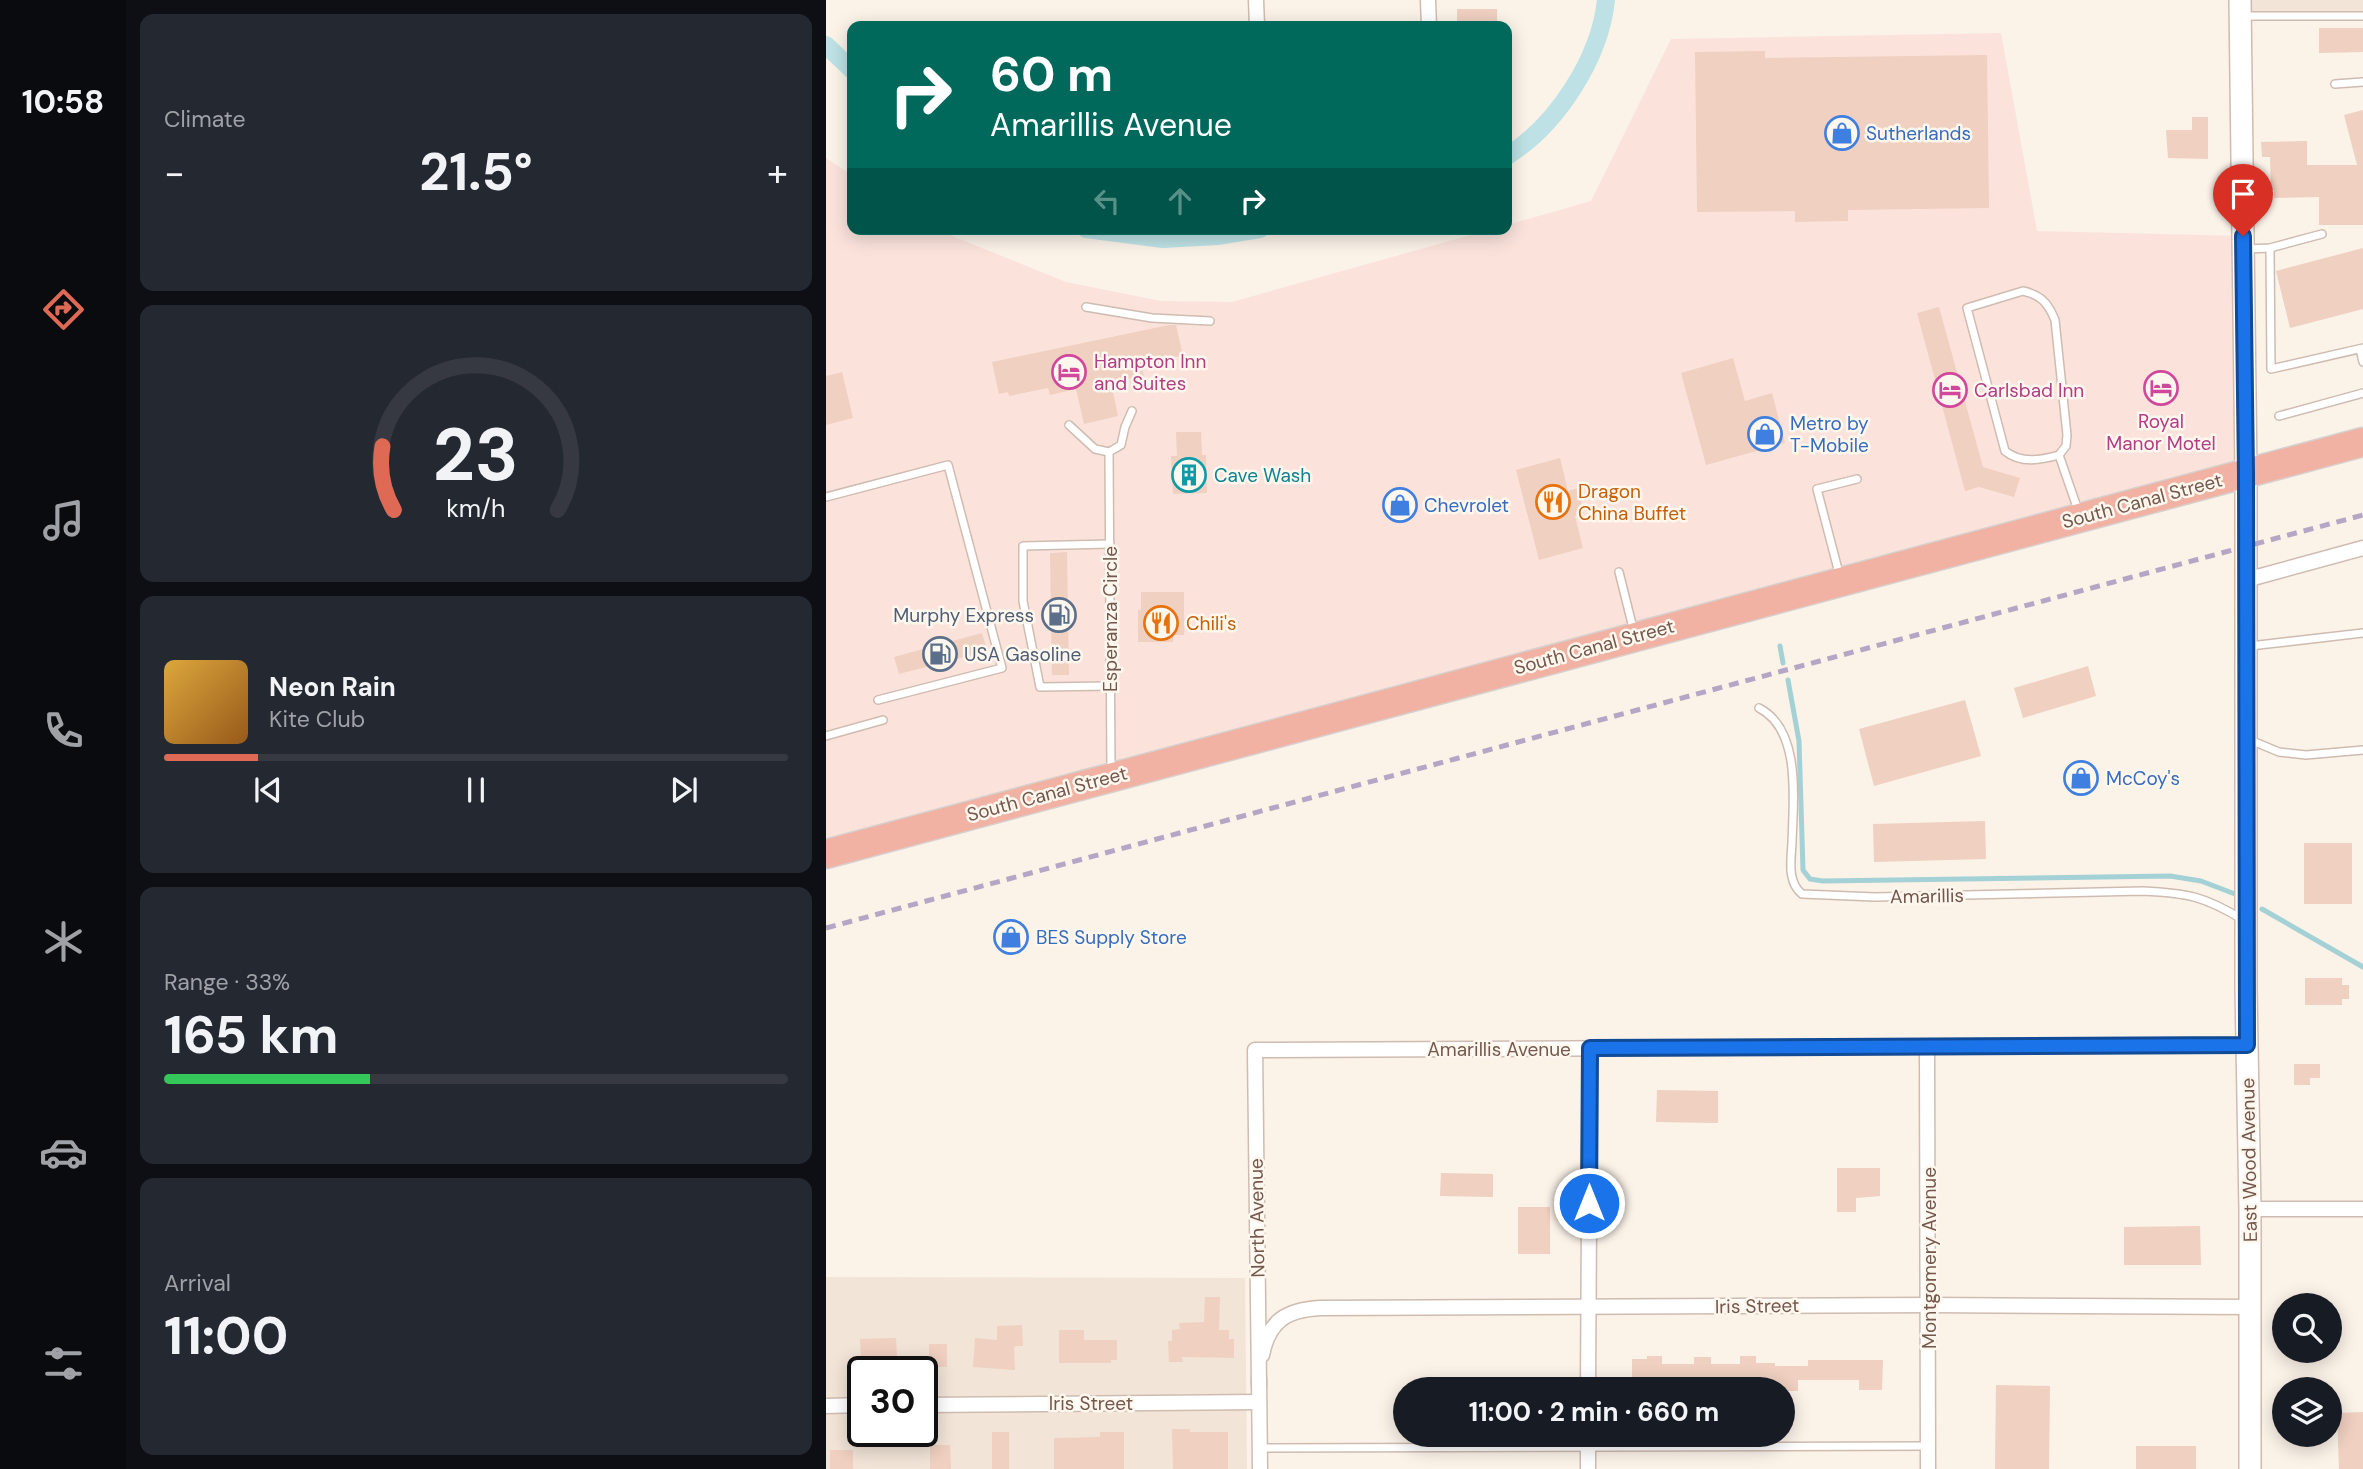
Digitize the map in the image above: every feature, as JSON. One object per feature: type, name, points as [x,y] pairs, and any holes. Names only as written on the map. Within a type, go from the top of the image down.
[{"type":"highway","name":"South Canal Street","points":[[826,854],[2363,442]]},
{"type":"main road","name":"East Wood Avenue","points":[[2240,8],[2246,473],[2250,1469]]},
{"type":"street","points":[[1256,0],[1256,21]]},
{"type":"street","points":[[1428,0],[1429,21]]},
{"type":"street","points":[[2246,580],[2363,548]]},
{"type":"street","name":"Amarillis Avenue","points":[[1255,1050],[2247,1045]]},
{"type":"street","name":"Montgomery Avenue","points":[[1927,1046],[1928,1469]]},
{"type":"street","points":[[1588,1377],[1590,1048]]},
{"type":"street","name":"North Avenue","points":[[1255,1050],[1260,1469]]},
{"type":"street","points":[[2250,1209],[2363,1209]]},
{"type":"street","name":"Iris Street","points":[[1271,1329],[1290,1313],[1310,1309],[1929,1305],[2250,1307]]},
{"type":"street","name":"North Avenue","points":[[1259,1385],[1263,1348],[1271,1329]]},
{"type":"street","name":"Iris Street","points":[[938,1405],[1259,1402]]},
{"type":"street","points":[[826,1406],[847,1405]]},
{"type":"street","points":[[1588,1447],[1588,1469]]},
{"type":"lane","points":[[2240,8],[2363,16]]},
{"type":"lane","points":[[2334,84],[2363,82]]},
{"type":"lane","points":[[2243,249],[2270,248],[2322,234]]},
{"type":"lane","points":[[2270,248],[2271,369],[2361,349],[2363,362]]},
{"type":"lane","points":[[2023,290],[2035,293],[2049,304],[2059,343],[2067,435],[2066,446],[2059,455],[2031,460],[2013,457],[2005,451],[1967,308],[2023,290]]},
{"type":"lane","points":[[1086,307],[1152,318],[1210,321]]},
{"type":"lane","points":[[2279,416],[2363,393]]},
{"type":"lane","points":[[1069,425],[1095,449],[1109,452],[1121,445],[1132,411]]},
{"type":"lane","name":"Esperanza Circle","points":[[1109,452],[1111,776]]},
{"type":"lane","points":[[2059,455],[2080,517]]},
{"type":"lane","points":[[826,497],[948,465],[999,656],[1002,668],[878,700]]},
{"type":"lane","points":[[1841,581],[1817,489],[1857,479]]},
{"type":"lane","points":[[1110,544],[1023,546],[1023,601],[1040,687],[1111,686]]},
{"type":"lane","points":[[1619,572],[1635,636]]},
{"type":"lane","points":[[2246,646],[2363,633]]},
{"type":"lane","name":"Amarillis","points":[[1759,708],[1771,714],[1781,727],[1789,752],[1793,819],[1792,880],[1802,894],[1875,897],[2143,891],[2180,893],[2217,904],[2246,922]]},
{"type":"lane","points":[[826,736],[884,720]]},
{"type":"lane","points":[[2246,739],[2279,752],[2306,755],[2363,750]]},
{"type":"lane","points":[[1795,1444],[1928,1446]]},
{"type":"lane","points":[[1260,1448],[1393,1445]]},
{"type":"shaded area","points":[[2249,0],[2363,0],[2363,12],[2249,12]]},
{"type":"shaded area","points":[[2001,33],[2037,231],[2243,236],[2246,473],[826,854],[826,158],[847,172],[847,235],[950,235],[1066,282],[1161,301],[1232,302],[1471,235],[1512,235],[1512,224],[1591,201],[1671,39]]},
{"type":"shaded area","points":[[826,1277],[1245,1278],[1247,1469],[826,1469]]},
{"type":"building","points":[[1457,9],[1497,9],[1497,21],[1457,21]]},
{"type":"building","points":[[2319,28],[2363,28],[2363,52],[2319,53]]},
{"type":"building","name":"Sutherlands","points":[[1765,51],[1765,58],[1987,55],[1989,208],[1848,210],[1848,221],[1795,222],[1795,211],[1697,212],[1695,52]]},
{"type":"building","points":[[2363,110],[2363,225],[2319,225],[2319,197],[2274,198],[2274,190],[2271,190],[2270,157],[2262,157],[2261,142],[2307,141],[2307,165],[2357,165],[2344,115]]},
{"type":"building","points":[[2192,117],[2208,117],[2208,159],[2168,158],[2166,130],[2192,130]]},
{"type":"building","points":[[2363,248],[2363,309],[2290,328],[2276,271]]},
{"type":"building","name":"Carlsbad Inn","points":[[1939,307],[1983,467],[2020,478],[2014,497],[1979,487],[1965,491],[1917,313]]},
{"type":"building","name":"Hampton Inn and Suites","points":[[1176,325],[1183,356],[1174,357],[1174,362],[1142,369],[1144,376],[1111,382],[1118,416],[1084,424],[1076,389],[1050,395],[1048,388],[1009,396],[1008,392],[999,394],[992,362]]},
{"type":"building","points":[[1733,358],[1745,401],[1772,393],[1785,443],[1706,465],[1681,373]]},
{"type":"building","points":[[842,372],[853,418],[826,425],[826,376]]},
{"type":"building","name":"Cave Wash","points":[[1176,432],[1201,432],[1202,455],[1206,455],[1207,493],[1173,494],[1171,456],[1177,456]]},
{"type":"building","name":"Dragon China Buffet","points":[[1560,458],[1568,491],[1578,488],[1584,514],[1575,516],[1583,548],[1539,560],[1516,470]]},
{"type":"building","name":"Murphy Express","points":[[1067,552],[1069,675],[1052,675],[1050,553]]},
{"type":"building","name":"Chili's","points":[[1141,592],[1184,592],[1184,635],[1173,635],[1173,642],[1138,642]]},
{"type":"building","name":"USA Gasoline","points":[[982,633],[987,651],[899,674],[894,657]]},
{"type":"building","points":[[2088,666],[2096,696],[2023,718],[2014,688]]},
{"type":"building","points":[[1965,700],[1981,756],[1874,786],[1859,729]]},
{"type":"building","points":[[1985,821],[1986,859],[1874,862],[1873,824]]},
{"type":"building","points":[[2304,843],[2352,843],[2352,904],[2304,904]]},
{"type":"building","points":[[2305,978],[2342,978],[2342,985],[2349,985],[2349,999],[2342,999],[2342,1005],[2305,1005]]},
{"type":"building","points":[[2294,1064],[2320,1064],[2320,1078],[2310,1078],[2310,1085],[2294,1085]]},
{"type":"building","points":[[1657,1090],[1718,1091],[1718,1123],[1656,1122]]},
{"type":"building","points":[[1837,1168],[1880,1168],[1880,1196],[1856,1198],[1856,1212],[1837,1212]]},
{"type":"building","points":[[1441,1173],[1493,1174],[1493,1197],[1440,1196]]},
{"type":"building","points":[[1518,1207],[1550,1207],[1550,1254],[1518,1254]]},
{"type":"building","points":[[2200,1226],[2201,1265],[2124,1265],[2124,1227]]},
{"type":"building","points":[[1205,1297],[1220,1297],[1219,1330],[1229,1330],[1229,1339],[1234,1339],[1234,1358],[1182,1357],[1183,1362],[1169,1362],[1168,1341],[1172,1341],[1172,1330],[1180,1329],[1179,1323],[1204,1322]]},
{"type":"building","points":[[1022,1325],[1023,1346],[1015,1346],[1014,1349],[1015,1370],[973,1367],[975,1338],[997,1340],[997,1326]]},
{"type":"building","points":[[1059,1330],[1084,1330],[1084,1340],[1117,1340],[1117,1360],[1111,1360],[1111,1363],[1059,1363]]},
{"type":"building","points":[[896,1338],[897,1356],[861,1356],[860,1339]]},
{"type":"building","points":[[929,1344],[947,1344],[947,1367],[938,1367],[938,1356],[929,1356]]},
{"type":"building","points":[[1647,1356],[1662,1356],[1662,1364],[1694,1364],[1694,1357],[1711,1357],[1711,1364],[1740,1364],[1740,1356],[1756,1356],[1756,1363],[1775,1363],[1775,1366],[1808,1366],[1808,1360],[1883,1360],[1882,1390],[1859,1390],[1859,1380],[1798,1380],[1798,1391],[1795,1391],[1795,1377],[1632,1377],[1632,1359],[1647,1359]]},
{"type":"building","points":[[1996,1385],[2050,1386],[2049,1469],[1995,1469]]},
{"type":"building","points":[[2363,1412],[2363,1469],[2339,1469],[2342,1413]]},
{"type":"building","points":[[1172,1429],[1228,1432],[1228,1469],[1173,1469]]},
{"type":"building","points":[[992,1432],[1009,1432],[1009,1469],[992,1469]]},
{"type":"building","points":[[1100,1432],[1124,1432],[1124,1469],[1054,1469],[1054,1438],[1100,1437]]},
{"type":"building","points":[[950,1445],[951,1469],[930,1469],[930,1447]]},
{"type":"building","points":[[2136,1446],[2196,1446],[2196,1469],[2136,1469]]},
{"type":"building","points":[[830,1450],[853,1450],[853,1469],[830,1469]]},
{"type":"waterway","points":[[1512,152],[1543,127],[1573,88],[1595,44],[1606,0]]},
{"type":"waterway","points":[[826,45],[847,65]]},
{"type":"waterway","points":[[1132,235],[1163,239],[1223,235]]},
{"type":"waterway","points":[[1780,646],[1783,663]]},
{"type":"waterway","points":[[1788,680],[1799,741],[1803,870],[1810,879],[1823,881],[2170,876],[2201,881],[2235,894]]},
{"type":"waterway","points":[[2262,909],[2363,967]]},
{"type":"railway","points":[[826,928],[2363,515]]},
{"type":"place","name":"Sutherlands","points":[[1842,133]]},
{"type":"place","name":"Hampton Inn and Suites","points":[[1069,372]]},
{"type":"place","name":"Royal Manor Motel","points":[[2161,388]]},
{"type":"place","name":"Carlsbad Inn","points":[[1950,390]]},
{"type":"place","name":"Metro by T-Mobile","points":[[1765,434]]},
{"type":"place","name":"Cave Wash","points":[[1189,475]]},
{"type":"place","name":"Dragon China Buffet","points":[[1553,502]]},
{"type":"place","name":"Chevrolet","points":[[1400,505]]},
{"type":"place","name":"Murphy Express","points":[[1059,615]]},
{"type":"place","name":"Chili's","points":[[1161,623]]},
{"type":"place","name":"USA Gasoline","points":[[940,654]]},
{"type":"place","name":"McCoy's","points":[[2081,778]]},
{"type":"place","name":"BES Supply Store","points":[[1011,937]]},
{"type":"route","points":[[1589,1203],[1590,1048],[2247,1045],[2243,236]]}]
